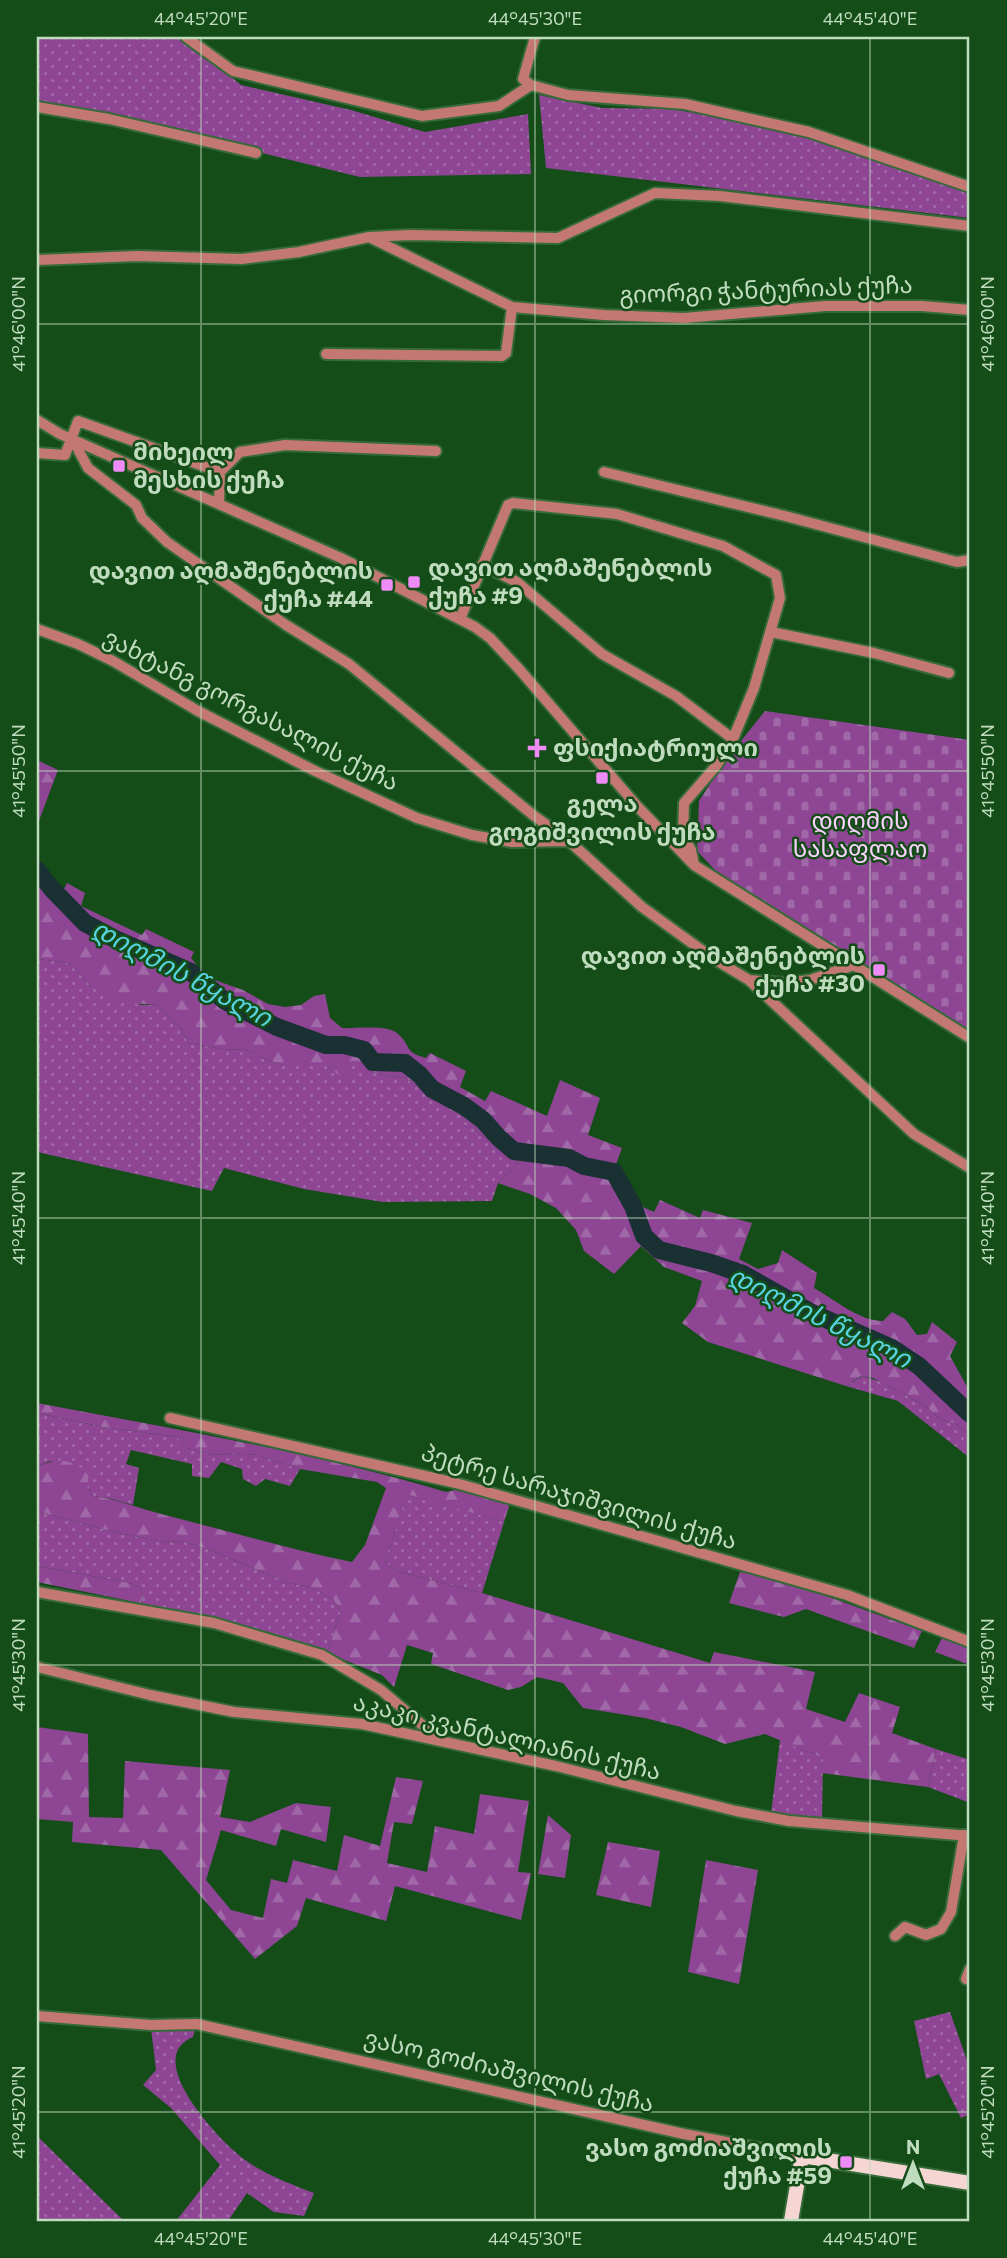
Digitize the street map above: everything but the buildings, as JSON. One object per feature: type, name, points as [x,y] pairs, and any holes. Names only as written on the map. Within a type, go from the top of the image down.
[{"type":"main road","name":"ვასო გოძიაშვილის ქუჩა","points":[[802,2156],[970,2183]]},
{"type":"main road","points":[[791,2221],[802,2156]]},
{"type":"street","points":[[186,37],[233,71],[422,116],[499,106],[531,85]]},
{"type":"street","points":[[535,37],[523,79],[531,85],[568,95],[685,104],[809,132],[970,187]]},
{"type":"street","points":[[37,107],[109,119],[256,153]]},
{"type":"street","points":[[37,260],[137,256],[242,259],[299,251],[349,239],[410,235],[558,239],[655,193],[720,196],[970,226]]},
{"type":"street","name":"გიორგი ჭანტურიას ქუჩა","points":[[369,237],[512,307],[604,315],[684,318],[825,306],[922,306],[970,310]]},
{"type":"street","points":[[326,354],[502,356],[507,351],[512,307]]},
{"type":"street","points":[[37,420],[341,558],[460,619],[490,638],[637,806],[694,865],[970,1038]]},
{"type":"street","points":[[37,453],[65,455],[78,421],[220,472]]},
{"type":"street","points":[[72,438],[88,468],[136,505],[142,518],[167,541],[286,625],[349,664],[533,815],[569,841],[642,907],[714,959],[749,980],[914,1133],[970,1168]]},
{"type":"street","points":[[219,504],[220,472],[240,452],[285,445],[436,451]]},
{"type":"street","points":[[604,472],[813,523],[957,562],[970,560]]},
{"type":"street","points":[[460,619],[509,504],[617,514],[723,546],[776,575],[780,598],[754,688],[733,739],[716,766],[684,803],[683,836],[691,850],[694,865]]},
{"type":"street","points":[[482,565],[517,582],[601,653],[676,696],[733,739]]},
{"type":"street","name":"ვახტანგ გორგასალის ქუჩა","points":[[37,629],[113,661],[198,711],[313,770],[417,818],[472,835],[512,842],[569,841]]},
{"type":"street","points":[[771,632],[874,653],[949,673]]},
{"type":"street","points":[[749,980],[785,983],[810,980],[854,965]]},
{"type":"street","name":"პეტრე სარაჯიშვილის ქუჩა","points":[[170,1418],[465,1486],[847,1595],[970,1642]]},
{"type":"street","points":[[37,1592],[215,1623],[323,1655],[381,1690],[441,1741]]},
{"type":"street","name":"აკაკი კვანტალიანის ქუჩა","points":[[37,1667],[150,1695],[234,1712],[362,1724],[789,1821],[967,1835]]},
{"type":"street","points":[[895,1936],[905,1927],[926,1935],[941,1929],[951,1912],[967,1835]]},
{"type":"street","name":"ვასო გოძიაშვილის ქუჩა","points":[[37,2016],[151,2025],[197,2024],[684,2134],[802,2156]]},
{"type":"green space","points":[[37,37],[182,37],[241,85],[351,110],[425,132],[528,114],[531,174],[360,177],[140,123],[37,106]]},
{"type":"green space","points":[[539,95],[602,108],[672,109],[766,126],[844,146],[970,193],[970,218],[546,168]]},
{"type":"green space","name":"დიღმის სასაფლაო","points":[[765,711],[970,740],[970,1031],[812,934],[715,870],[697,851],[699,801],[725,761]]},
{"type":"green space","points":[[37,760],[58,770],[37,826]]},
{"type":"green space","points":[[37,856],[46,875],[62,893],[67,883],[85,893],[81,906],[142,935],[146,929],[194,952],[191,958],[206,977],[243,990],[268,1004],[285,1007],[301,1005],[314,996],[325,994],[330,1018],[342,1028],[380,1028],[393,1031],[414,1053],[426,1058],[430,1053],[466,1071],[460,1087],[485,1101],[491,1091],[547,1116],[560,1080],[600,1098],[588,1135],[622,1148],[615,1167],[643,1207],[654,1212],[660,1200],[700,1218],[703,1210],[752,1223],[739,1259],[758,1269],[778,1263],[782,1250],[817,1273],[814,1288],[856,1313],[883,1321],[892,1312],[905,1319],[917,1335],[927,1334],[932,1322],[957,1342],[950,1356],[970,1392],[970,1435],[956,1424],[939,1419],[927,1407],[873,1378],[861,1376],[846,1386],[708,1342],[682,1323],[695,1306],[702,1281],[664,1267],[641,1246],[614,1274],[584,1251],[576,1230],[556,1208],[530,1194],[498,1183],[519,1163],[480,1134],[468,1119],[436,1101],[406,1078],[377,1074],[360,1061],[351,1061],[349,1083],[327,1066],[283,1066],[245,1050],[188,1043],[181,1028],[158,1005],[124,1003],[91,986],[69,963],[37,959]]},
{"type":"green space","points":[[37,959],[69,963],[91,986],[141,1005],[158,1005],[181,1028],[188,1043],[245,1050],[283,1066],[327,1066],[349,1082],[350,1061],[360,1061],[377,1074],[406,1078],[436,1101],[468,1119],[480,1134],[519,1163],[498,1183],[492,1201],[383,1202],[304,1189],[224,1168],[212,1191],[37,1152]]},
{"type":"green space","points":[[862,1376],[882,1382],[927,1407],[939,1419],[956,1424],[970,1435],[970,1458],[898,1401],[846,1386]]},
{"type":"green space","points":[[37,1403],[243,1442],[446,1492],[455,1490],[510,1503],[504,1522],[407,1494],[385,1562],[396,1571],[482,1593],[710,1663],[714,1652],[815,1672],[806,1709],[845,1722],[859,1693],[900,1707],[892,1733],[936,1749],[928,1787],[822,1773],[823,1758],[765,1734],[725,1744],[681,1727],[583,1708],[563,1683],[537,1677],[521,1687],[508,1690],[431,1664],[433,1653],[407,1645],[394,1687],[382,1675],[327,1653],[341,1611],[333,1599],[310,1587],[288,1583],[185,1542],[159,1541],[114,1532],[37,1511],[37,1466],[58,1461],[70,1462],[89,1473],[87,1487],[93,1496],[352,1562],[365,1545],[386,1488],[377,1482],[300,1469],[257,1455],[214,1455],[187,1448],[177,1437],[103,1427],[37,1413]]},
{"type":"green space","points":[[37,1413],[103,1427],[177,1437],[187,1448],[214,1455],[257,1455],[300,1469],[290,1486],[265,1479],[256,1486],[243,1479],[242,1469],[221,1462],[209,1478],[192,1476],[192,1464],[131,1450],[126,1464],[139,1468],[133,1505],[93,1496],[87,1487],[51,1461],[37,1466]]},
{"type":"green space","points":[[407,1493],[504,1522],[482,1593],[396,1571],[385,1562]]},
{"type":"green space","points":[[37,1511],[114,1532],[159,1541],[185,1542],[288,1583],[310,1587],[333,1599],[341,1611],[327,1653],[222,1619],[140,1603],[144,1597],[139,1587],[130,1583],[37,1566]]},
{"type":"green space","points":[[37,1566],[130,1583],[139,1587],[144,1597],[140,1603],[37,1582]]},
{"type":"green space","points":[[740,1572],[783,1580],[922,1631],[914,1648],[806,1609],[784,1617],[729,1603]]},
{"type":"green space","points":[[942,1638],[970,1649],[970,1665],[935,1652]]},
{"type":"green space","points":[[37,1727],[88,1734],[89,1817],[123,1818],[125,1761],[230,1770],[220,1817],[250,1822],[296,1803],[331,1807],[326,1842],[281,1829],[276,1846],[221,1830],[206,1880],[231,1910],[263,1918],[271,1879],[287,1883],[293,1860],[337,1871],[344,1835],[380,1846],[396,1777],[423,1781],[412,1824],[394,1822],[387,1863],[427,1872],[435,1826],[474,1834],[480,1794],[529,1801],[518,1872],[531,1873],[521,1920],[395,1886],[386,1921],[306,1898],[297,1926],[255,1959],[161,1850],[72,1842],[73,1822],[37,1819]]},
{"type":"green space","points":[[780,1740],[823,1758],[822,1819],[771,1814]]},
{"type":"green space","points":[[936,1749],[970,1760],[970,1803],[928,1787]]},
{"type":"green space","points":[[548,1815],[571,1835],[565,1878],[538,1874]]},
{"type":"green space","points":[[608,1842],[660,1851],[651,1907],[596,1895]]},
{"type":"green space","points":[[706,1860],[758,1870],[739,1984],[688,1972]]},
{"type":"green space","points":[[950,2012],[970,2069],[970,2114],[961,2118],[939,2074],[926,2079],[914,2021]]},
{"type":"green space","points":[[151,2028],[195,2029],[193,2037],[180,2047],[175,2060],[186,2094],[223,2140],[251,2164],[314,2193],[304,2216],[274,2212],[247,2193],[228,2221],[176,2221],[220,2165],[171,2108],[143,2085],[156,2070]]},
{"type":"green space","points":[[37,2136],[124,2221],[37,2221]]},
{"type":"waterway","name":"დიღმის წყალი","points":[[37,870],[85,923],[191,972],[225,1001],[277,1027],[326,1045],[344,1045],[364,1050],[373,1062],[405,1063],[432,1089],[483,1120],[514,1151],[569,1158],[584,1166],[614,1172],[633,1206],[644,1236],[659,1250],[743,1274],[812,1313],[892,1348],[919,1366],[970,1414]]},
{"type":"place","name":"მიხეილ მესხის ქუჩა","points":[[119,466]]},
{"type":"place","name":"დავით აღმაშენებლის ქუჩა #9","points":[[414,582]]},
{"type":"place","name":"დავით აღმაშენებლის ქუჩა #44","points":[[387,585]]},
{"type":"place","name":"ფსიქიატრიული","points":[[537,748]]},
{"type":"place","name":"გელა გოგიშვილის ქუჩა","points":[[602,778]]},
{"type":"place","name":"დავით აღმაშენებლის ქუჩა #30","points":[[879,970]]},
{"type":"place","name":"ვასო გოძიაშვილის ქუჩა #59","points":[[846,2162]]}]
